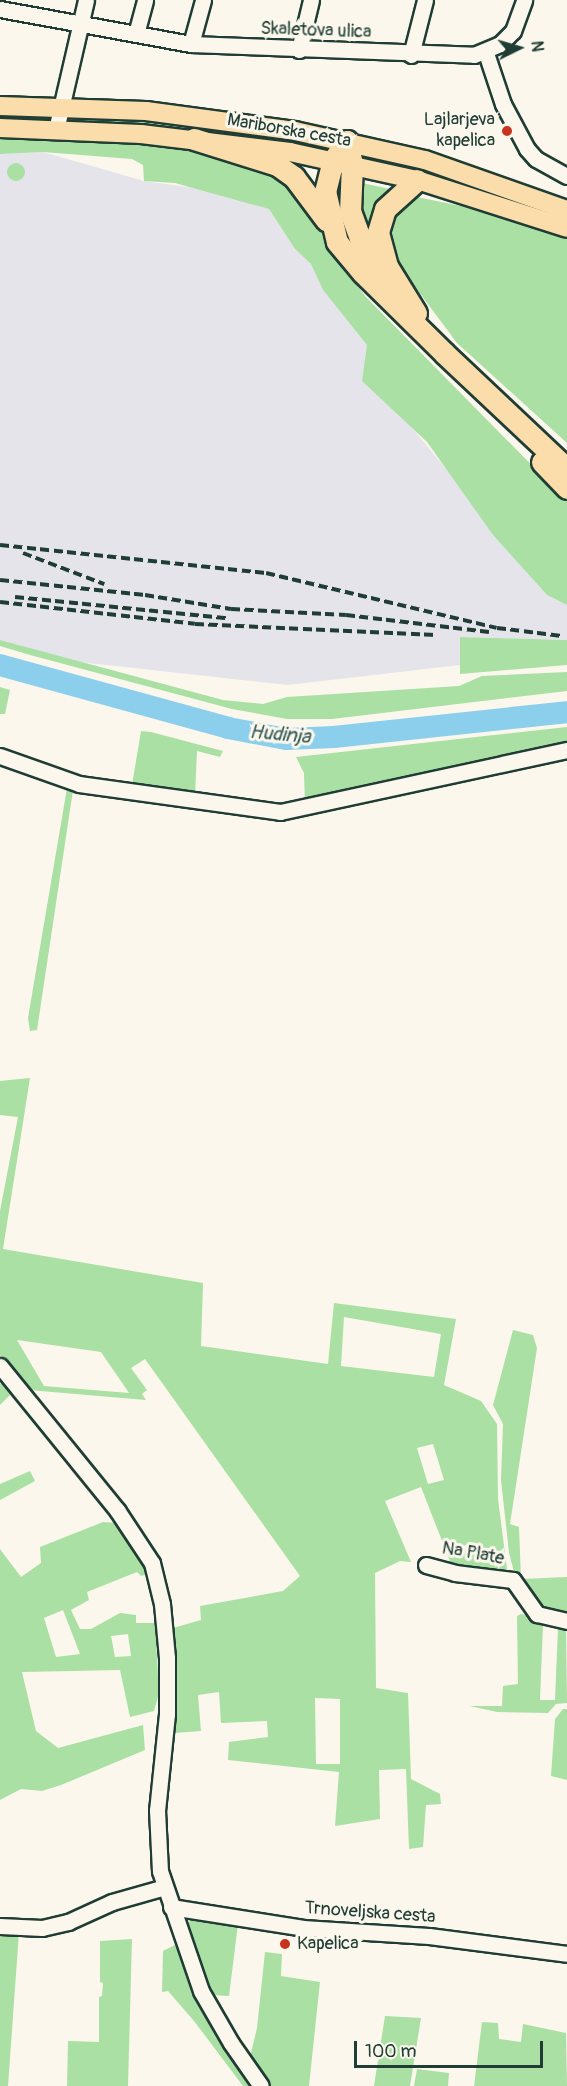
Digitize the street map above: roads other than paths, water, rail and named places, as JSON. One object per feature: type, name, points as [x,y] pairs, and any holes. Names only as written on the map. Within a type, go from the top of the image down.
[{"type":"highway","points":[[194,139],[277,165],[313,198],[349,258],[444,354],[544,450],[567,469]]},
{"type":"highway","points":[[347,141],[343,163],[354,231],[380,290]]},
{"type":"highway","points":[[331,228],[325,190],[343,163]]},
{"type":"highway","points":[[417,180],[385,209],[380,220],[379,243],[403,294],[444,354]]},
{"type":"highway","points":[[526,433],[534,455],[567,488]]},
{"type":"highway","points":[[544,450],[567,454]]},
{"type":"main road","name":"Mariborska cesta","points":[[0,106],[59,107],[213,118],[347,141],[425,160],[567,210]]},
{"type":"main road","name":"Mariborska cesta","points":[[0,128],[194,139],[343,163],[417,180],[567,228]]},
{"type":"street","points":[[56,130],[59,107],[86,0]]},
{"type":"street","points":[[136,34],[145,0]]},
{"type":"street","points":[[191,44],[202,0]]},
{"type":"street","points":[[299,50],[311,0]]},
{"type":"street","points":[[411,55],[425,0]]},
{"type":"street","points":[[524,0],[513,31],[486,53],[502,104],[527,149],[537,159],[567,176]]},
{"type":"street","name":"Skaletova ulica","points":[[0,9],[78,26],[191,44],[411,55],[486,53]]},
{"type":"street","points":[[0,756],[79,784],[213,806],[280,812],[567,750]]},
{"type":"street","points":[[0,1366],[117,1510],[143,1546],[156,1577],[167,1658],[167,1714],[157,1810],[160,1871],[201,1991],[231,2043],[261,2086]]},
{"type":"street","name":"Na Plate","points":[[426,1565],[455,1574],[513,1580],[537,1614],[567,1621]]},
{"type":"street","points":[[0,1926],[42,1928],[68,1922],[112,1902],[165,1887]]},
{"type":"street","name":"Trnoveljska cesta","points":[[171,1907],[303,1928],[429,1936],[567,1954]]},
{"type":"waterway","name":"Hudinja","points":[[0,665],[228,728],[286,739],[334,737],[567,712]]},
{"type":"railway","points":[[0,545],[266,573],[497,628],[562,636]]},
{"type":"railway","points":[[23,553],[104,584]]},
{"type":"railway","points":[[0,580],[145,595],[231,609],[346,615],[489,632]]},
{"type":"railway","points":[[15,597],[227,618]]},
{"type":"railway","points":[[0,602],[195,624],[436,635]]},
{"type":"place","name":"Lajlarjeva kapelica","points":[[507,131]]},
{"type":"place","name":"Kapelica","points":[[285,1944]]}]
